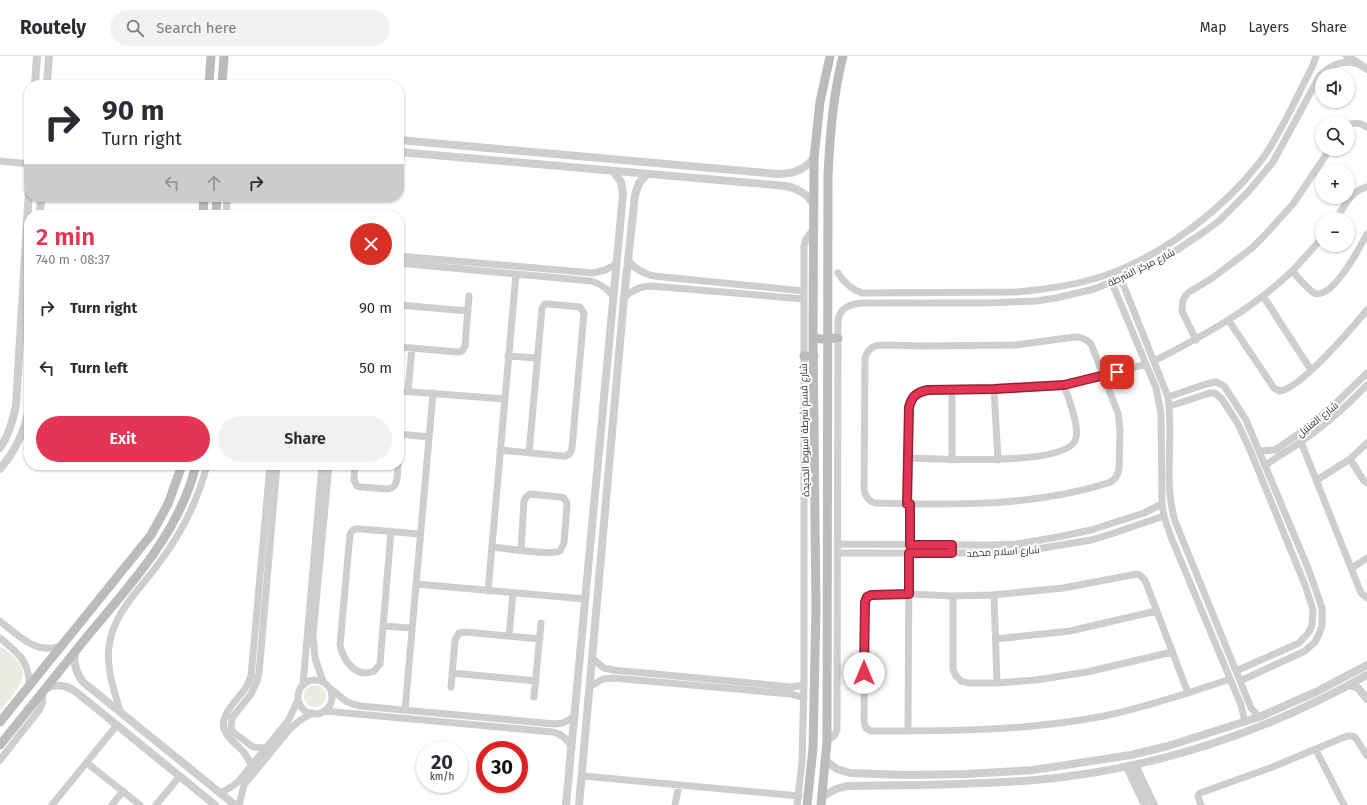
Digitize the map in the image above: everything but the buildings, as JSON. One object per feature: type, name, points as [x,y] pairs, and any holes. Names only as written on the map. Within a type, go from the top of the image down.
[{"type":"main road","points":[[209,80],[211,56]]},
{"type":"main road","points":[[222,80],[224,56]]},
{"type":"main road","points":[[822,801],[827,742],[828,379],[833,338],[828,272],[828,175],[833,108],[842,60],[829,58]]},
{"type":"main road","name":"شارع قسم شرطة اسيوط الجديدة","points":[[807,805],[813,754],[816,608],[813,337],[814,158],[820,102],[829,58]]},
{"type":"main road","points":[[828,272],[838,273]]},
{"type":"main road","points":[[804,303],[814,307]]},
{"type":"main road","points":[[813,337],[821,339],[833,338]]},
{"type":"main road","points":[[804,356],[814,356]]},
{"type":"main road","points":[[814,378],[828,379]]},
{"type":"main road","points":[[828,453],[837,454]]},
{"type":"main road","points":[[17,724],[3,718],[151,535],[168,504],[180,470]]},
{"type":"main road","points":[[0,745],[75,651],[137,583],[169,530],[186,495],[194,470]]},
{"type":"main road","points":[[816,608],[827,608]]},
{"type":"main road","points":[[800,783],[810,784]]},
{"type":"street","name":"شارع مركز الشرطة","points":[[838,273],[850,288],[862,293],[1016,292],[1058,287],[1098,278],[1136,262],[1174,240],[1210,214],[1227,199],[1254,169],[1265,156],[1290,113],[1312,68],[1316,56]]},
{"type":"street","points":[[1347,56],[1364,67]]},
{"type":"street","points":[[36,80],[37,58],[44,62],[48,58]]},
{"type":"street","points":[[47,80],[48,58]]},
{"type":"street","name":"شارع مركز الشرطة","points":[[833,338],[840,312],[844,308],[857,303],[1036,301],[1075,294],[1112,283],[1165,258],[1220,220],[1248,192],[1273,162],[1320,75],[1335,64],[1344,62],[1353,62],[1364,67]]},
{"type":"street","points":[[38,80],[42,76],[45,80]]},
{"type":"street","points":[[1355,123],[1359,123],[1367,127]]},
{"type":"street","points":[[404,140],[778,174],[798,171],[810,164],[814,158]]},
{"type":"street","points":[[511,162],[512,150]]},
{"type":"street","points":[[404,152],[786,186],[799,190],[805,194],[814,205]]},
{"type":"street","points":[[1196,340],[1182,310],[1183,300],[1186,295],[1246,252],[1264,236],[1293,204],[1325,156]]},
{"type":"street","points":[[0,161],[24,163]]},
{"type":"street","points":[[566,805],[623,190],[621,182],[613,171]]},
{"type":"street","points":[[580,805],[628,260],[636,191],[639,183],[647,174]]},
{"type":"street","points":[[1341,212],[1358,190],[1367,187]]},
{"type":"street","points":[[797,805],[800,783],[804,698],[804,244],[814,228]]},
{"type":"street","points":[[1292,271],[1314,293],[1326,292],[1340,278],[1367,234]]},
{"type":"street","points":[[1154,361],[1196,340],[1229,320],[1263,296],[1292,271],[1315,246]]},
{"type":"street","points":[[404,257],[427,262],[516,274],[591,281],[602,285],[613,296]]},
{"type":"street","points":[[628,260],[637,269],[648,275],[804,291]]},
{"type":"street","points":[[404,263],[427,262],[593,273],[605,270],[616,264]]},
{"type":"street","points":[[1136,262],[1140,270]]},
{"type":"street","points":[[548,277],[549,269]]},
{"type":"street","points":[[488,591],[516,274]]},
{"type":"street","points":[[1121,279],[1168,397],[1170,406],[1170,490],[1171,505],[1175,521],[1251,708],[1259,717]]},
{"type":"street","points":[[1112,283],[1156,388],[1161,413],[1162,504],[1170,537],[1243,711],[1245,722]]},
{"type":"street","points":[[624,298],[639,287],[651,286],[804,303]]},
{"type":"street","points":[[0,448],[11,426],[16,405],[24,288]]},
{"type":"street","points":[[404,347],[458,352],[462,351],[465,346],[469,296]]},
{"type":"street","points":[[1263,296],[1311,370]]},
{"type":"street","points":[[500,450],[529,453],[564,456],[569,454],[572,450],[584,313],[582,309],[578,307],[548,304],[543,305],[541,310],[529,453]]},
{"type":"street","points":[[404,305],[468,311]]},
{"type":"street","points":[[1229,320],[1274,388],[1284,391],[1311,370],[1347,334],[1367,310]]},
{"type":"street","points":[[1081,337],[1091,344],[1103,376],[1117,409],[1120,425],[1118,474],[1115,479],[1110,482],[1050,497],[991,503],[909,504],[875,503],[868,500],[865,493],[865,358],[867,352],[876,345],[1015,345],[1081,337]]},
{"type":"street","points":[[827,742],[834,736],[837,730],[837,454],[833,338]]},
{"type":"street","points":[[408,391],[412,348]]},
{"type":"street","points":[[508,356],[537,358]]},
{"type":"street","points":[[910,545],[908,458],[909,407],[911,400],[915,395],[921,391],[1064,385],[1146,364]]},
{"type":"street","name":"شارع العنتيل","points":[[1255,449],[1275,450],[1334,406],[1367,373]]},
{"type":"street","points":[[605,382],[617,384]]},
{"type":"street","points":[[1168,397],[1211,382],[1220,384],[1227,390],[1246,420],[1255,449],[1305,585],[1312,610],[1313,617],[1309,632],[1299,643],[1236,671]]},
{"type":"street","points":[[908,458],[998,460],[1028,457],[1061,451],[1069,448],[1075,442],[1078,434],[1064,385]]},
{"type":"street","points":[[1156,388],[1163,385]]},
{"type":"street","name":"شارع العنتيل","points":[[1265,466],[1276,457],[1301,442],[1329,420],[1367,385]]},
{"type":"street","points":[[994,389],[998,460]]},
{"type":"street","points":[[952,390],[952,460]]},
{"type":"street","points":[[404,391],[504,399]]},
{"type":"street","points":[[405,710],[433,393]]},
{"type":"street","points":[[1170,406],[1205,394],[1215,393],[1219,396],[1265,466],[1322,608],[1322,626],[1315,642],[1305,651],[1240,681]]},
{"type":"street","points":[[0,469],[19,441],[24,429]]},
{"type":"street","points":[[404,434],[429,437]]},
{"type":"street","points":[[1301,442],[1361,593],[1367,598]]},
{"type":"street","points":[[1317,480],[1350,459],[1367,443]]},
{"type":"street","points":[[1350,459],[1364,481],[1367,483]]},
{"type":"street","points":[[120,711],[108,662],[112,632],[137,583],[158,564],[181,530],[206,470]]},
{"type":"street","points":[[251,765],[244,752],[224,730],[224,720],[226,714],[245,689],[251,676],[270,470]]},
{"type":"street","points":[[265,748],[253,747],[243,740],[233,732],[230,722],[254,687],[259,673],[277,470]]},
{"type":"street","points":[[322,470],[313,641],[316,664],[323,681],[331,689],[343,699],[360,706],[555,724],[563,723],[575,716]]},
{"type":"street","points":[[220,793],[234,785],[288,721],[298,700],[299,692],[303,685],[319,531],[328,470]]},
{"type":"street","points":[[355,470],[354,480],[357,486],[388,489],[392,489],[396,484],[397,470]]},
{"type":"street","points":[[1161,489],[1170,490]]},
{"type":"street","points":[[492,547],[521,550],[555,553],[562,548],[564,543],[566,504],[564,498],[530,494],[526,497],[524,501],[521,550]]},
{"type":"street","name":"شارع اسلام محمد","points":[[837,544],[995,545],[1030,542],[1096,528],[1144,513],[1162,504]]},
{"type":"street","name":"شارع اسلام محمد","points":[[837,553],[1011,552],[1058,546],[1111,534],[1164,516]]},
{"type":"street","points":[[391,531],[380,661],[374,672],[366,673],[354,669],[348,663],[341,648],[340,640],[350,534],[358,528],[391,531],[420,534]]},
{"type":"street","points":[[952,545],[952,553]]},
{"type":"street","points":[[908,731],[909,553]]},
{"type":"street","points":[[1352,568],[1367,558]]},
{"type":"street","points":[[1188,693],[1145,580],[1137,574],[1057,588],[994,595],[953,596],[909,594],[869,596],[865,599],[864,725],[871,731],[967,730],[1040,726],[1106,715],[1188,693],[1230,679]]},
{"type":"street","points":[[416,584],[585,599]]},
{"type":"street","points":[[509,636],[513,593]]},
{"type":"street","points":[[994,595],[997,683]]},
{"type":"street","points":[[953,596],[953,669],[956,676],[962,681],[968,683],[997,683],[1036,680],[1087,672],[1172,652]]},
{"type":"street","points":[[996,639],[1070,631],[1156,611]]},
{"type":"street","points":[[584,618],[596,618]]},
{"type":"street","points":[[0,621],[33,646],[45,649],[62,646]]},
{"type":"street","points":[[534,696],[541,623]]},
{"type":"street","points":[[383,626],[412,628]]},
{"type":"street","points":[[451,687],[455,640],[459,633],[466,632],[540,639]]},
{"type":"street","points":[[0,638],[18,653],[24,661],[29,676],[29,686]]},
{"type":"street","points":[[75,651],[74,660],[78,674],[83,682],[235,805]]},
{"type":"street","points":[[593,659],[604,668],[613,670],[792,687],[804,684]]},
{"type":"street","points":[[826,761],[837,769],[850,774],[906,775],[967,774],[1033,770],[1092,762],[1168,746],[1245,722],[1316,692],[1367,665]]},
{"type":"street","points":[[452,673],[536,681]]},
{"type":"street","points":[[822,801],[836,789],[848,786],[995,783],[1044,779],[1127,767],[1198,748],[1247,731],[1290,714],[1367,675]]},
{"type":"street","points":[[591,686],[603,679],[612,678],[791,694],[804,698]]},
{"type":"street","points":[[303,685],[312,680],[323,681]]},
{"type":"street","points":[[0,760],[40,709],[43,701],[44,690],[54,685],[68,687],[75,690],[216,805]]},
{"type":"street","points":[[1349,685],[1358,688],[1366,696]]},
{"type":"street","points":[[298,700],[304,710],[312,713],[320,713],[328,709],[332,701],[331,689]]},
{"type":"street","points":[[85,699],[93,690]]},
{"type":"street","points":[[384,717],[385,708]]},
{"type":"street","points":[[324,711],[556,733],[566,738],[572,748]]},
{"type":"street","points":[[239,805],[244,785],[289,730],[299,721],[312,713]]},
{"type":"street","points":[[509,728],[510,720]]},
{"type":"street","points":[[52,805],[117,725]]},
{"type":"street","points":[[1201,805],[1198,796],[1200,793],[1243,779],[1316,750],[1349,735],[1357,739],[1367,756]]},
{"type":"street","points":[[1316,750],[1344,805]]},
{"type":"street","points":[[1092,762],[1094,772]]},
{"type":"street","points":[[87,763],[140,805]]},
{"type":"street","points":[[1135,765],[1154,805]]},
{"type":"street","points":[[1127,767],[1145,805]]},
{"type":"street","points":[[156,805],[180,776]]},
{"type":"street","points":[[583,776],[799,796]]},
{"type":"street","points":[[198,791],[207,782]]},
{"type":"street","points":[[675,805],[679,785]]},
{"type":"street","points":[[112,805],[123,791]]},
{"type":"shaded area","points":[[0,646],[17,660],[22,666],[23,673],[19,687],[0,711]]},
{"type":"shaded area","points":[[311,685],[319,685],[326,692],[326,700],[319,707],[311,707],[304,700],[304,692]]},
{"type":"route","points":[[864,673],[865,599],[871,595],[909,594],[909,553],[952,553],[952,545],[910,545],[910,504],[907,504],[909,407],[911,400],[915,395],[921,391],[928,390],[994,389],[1064,385],[1117,372]]}]
